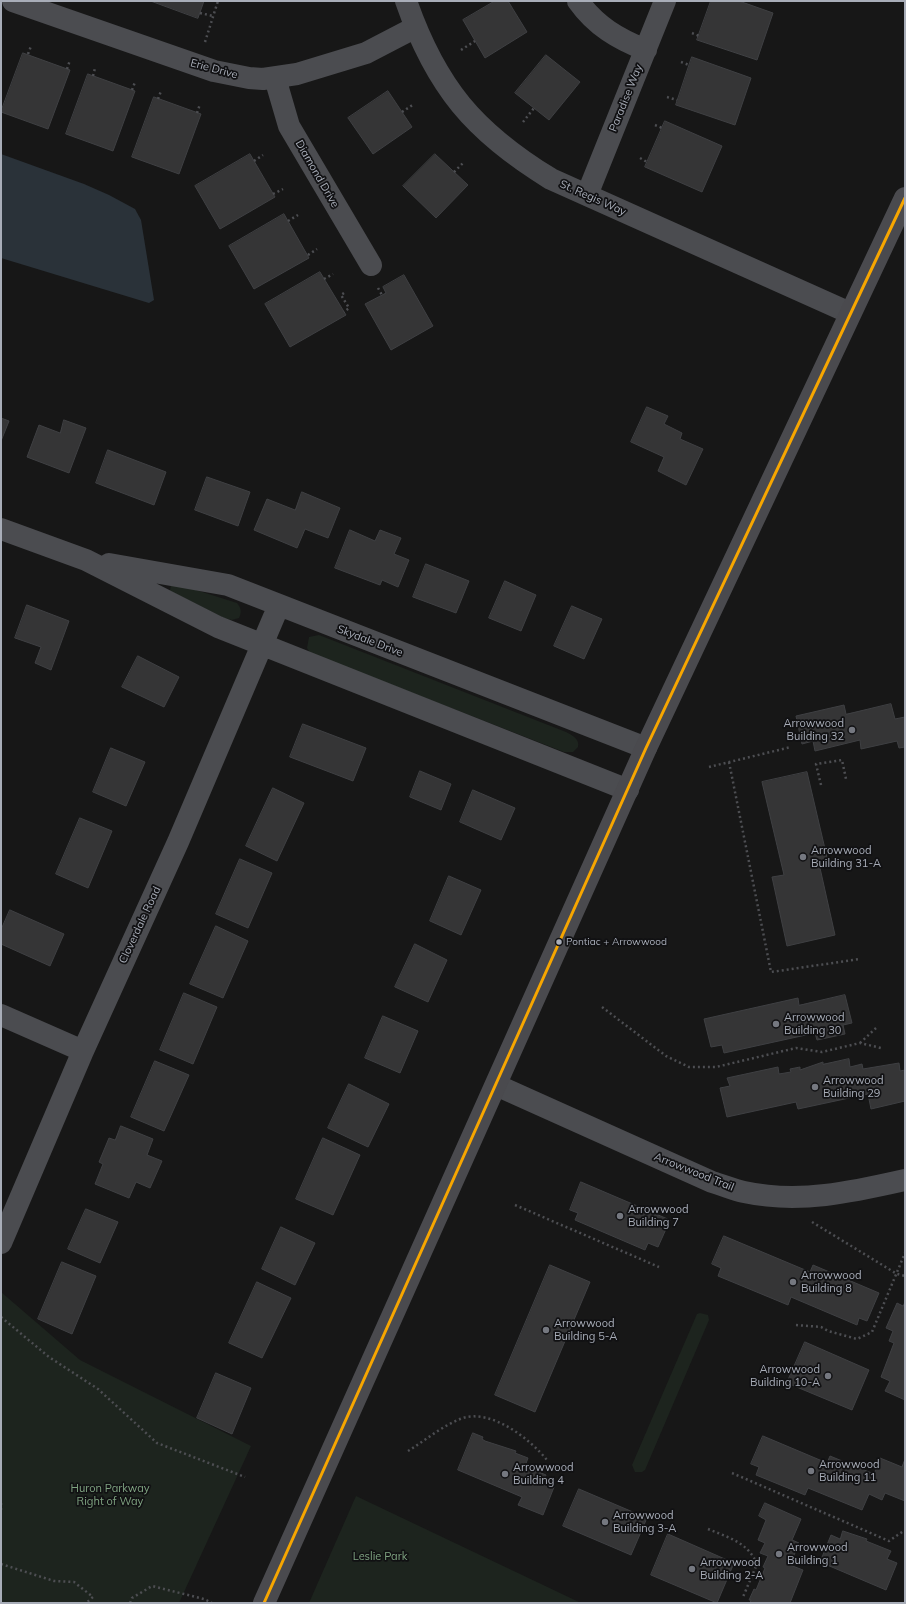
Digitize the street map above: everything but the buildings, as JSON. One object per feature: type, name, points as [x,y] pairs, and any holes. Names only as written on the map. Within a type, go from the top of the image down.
[{"type":"main road","points":[[264,1603],[646,748],[905,198]]},
{"type":"street","name":"Erie Drive","points":[[13,1],[198,66],[214,71],[249,78],[275,78],[297,74],[347,60],[366,53],[416,27]]},
{"type":"street","name":"St. Regis Way","points":[[406,1],[416,27],[442,81],[468,114],[493,139],[521,160],[551,179],[850,313]]},
{"type":"street","points":[[578,1],[597,24],[615,36],[646,50]]},
{"type":"street","name":"Paradise Way","points":[[587,195],[665,1]]},
{"type":"street","name":"Diamond Drive","points":[[275,78],[289,126],[370,265]]},
{"type":"street","name":"Skydale Drive","points":[[1,529],[86,560],[218,627],[262,646],[628,790]]},
{"type":"street","name":"Skydale Drive","points":[[86,560],[228,585],[646,748]]},
{"type":"street","name":"Cloverdale Road","points":[[1,1243],[83,1051],[178,842],[279,605]]},
{"type":"street","points":[[1,1015],[83,1051]]},
{"type":"street","name":"Arrowwood Trail","points":[[496,1085],[712,1182],[744,1192],[774,1196],[810,1197],[848,1193],[905,1180]]},
{"type":"path","points":[[198,66],[218,1]]},
{"type":"path","points":[[200,13],[213,16]]},
{"type":"path","points":[[692,33],[699,36]]},
{"type":"path","points":[[461,50],[475,41]]},
{"type":"path","points":[[28,54],[31,46]]},
{"type":"path","points":[[66,69],[70,60]]},
{"type":"path","points":[[681,62],[689,65]]},
{"type":"path","points":[[93,76],[95,68]]},
{"type":"path","points":[[132,90],[134,82]]},
{"type":"path","points":[[158,99],[162,91]]},
{"type":"path","points":[[667,96],[677,100]]},
{"type":"path","points":[[197,113],[200,104]]},
{"type":"path","points":[[402,112],[414,104]]},
{"type":"path","points":[[523,122],[534,108]]},
{"type":"path","points":[[655,125],[662,128]]},
{"type":"path","points":[[254,161],[263,156]]},
{"type":"path","points":[[640,158],[647,162]]},
{"type":"path","points":[[454,172],[464,162]]},
{"type":"path","points":[[273,194],[283,189]]},
{"type":"path","points":[[288,221],[298,215]]},
{"type":"path","points":[[308,254],[318,249]]},
{"type":"path","points":[[324,279],[332,274]]},
{"type":"path","points":[[344,293],[341,295],[349,308],[344,312]]},
{"type":"path","points":[[709,767],[791,747]]},
{"type":"path","points":[[821,784],[816,764],[842,760],[846,779]]},
{"type":"path","points":[[730,762],[771,972],[860,959]]},
{"type":"path","points":[[602,1007],[666,1056],[689,1067],[716,1067],[796,1048],[822,1052],[860,1043],[881,1048]]},
{"type":"path","points":[[860,1043],[876,1028]]},
{"type":"path","points":[[515,1205],[659,1267]]},
{"type":"path","points":[[812,1222],[897,1274],[905,1276]]},
{"type":"path","points":[[796,1325],[821,1327],[857,1340],[872,1332],[905,1254]]},
{"type":"path","points":[[1,1317],[49,1357],[98,1389],[157,1443],[245,1476]]},
{"type":"path","points":[[408,1451],[451,1423],[474,1416],[496,1421],[515,1430],[535,1445],[547,1460]]},
{"type":"path","points":[[732,1473],[889,1541],[905,1530]]},
{"type":"path","points":[[1,1503],[1,1512]]},
{"type":"path","points":[[708,1529],[741,1543],[753,1555],[757,1564],[743,1597]]},
{"type":"path","points":[[1,1564],[54,1581],[74,1582],[93,1597],[86,1603]]},
{"type":"path","points":[[130,1603],[132,1598],[152,1586],[204,1599],[212,1603]]},
{"type":"green space","points":[[177,584],[237,603],[241,610],[239,618],[232,620],[224,618],[170,591],[171,585]]},
{"type":"green space","points":[[319,635],[566,732],[577,740],[578,747],[573,752],[564,752],[310,653],[307,648],[309,637]]},
{"type":"green space","name":"Huron Parkway Right of Way","points":[[1,1292],[80,1360],[251,1446],[179,1603],[1,1603]]},
{"type":"green space","points":[[700,1313],[708,1315],[709,1320],[645,1470],[642,1472],[635,1472],[632,1465],[697,1314]]},
{"type":"green space","name":"Leslie Park","points":[[356,1496],[581,1603],[309,1603]]},
{"type":"shaded area","points":[[1,154],[84,184],[135,209],[141,220],[154,300],[149,303],[1,258]]},
{"type":"transit line","points":[[264,1603],[646,748],[905,198]]},
{"type":"place","name":"Arrowwood Building 32","points":[[852,730]]},
{"type":"place","name":"Arrowwood Building 31-A","points":[[803,857]]},
{"type":"place","name":"Pontiac + Arrowwood","points":[[559,942]]},
{"type":"place","name":"Arrowwood Building 30","points":[[776,1024]]},
{"type":"place","name":"Arrowwood Building 29","points":[[815,1087]]},
{"type":"place","name":"Arrowwood Building 7","points":[[620,1216]]},
{"type":"place","name":"Arrowwood Building 8","points":[[793,1282]]},
{"type":"place","name":"Arrowwood Building 5-A","points":[[546,1330]]},
{"type":"place","name":"Arrowwood Building 10-A","points":[[828,1376]]},
{"type":"place","name":"Arrowwood Building 11","points":[[811,1471]]},
{"type":"place","name":"Arrowwood Building 4","points":[[505,1474]]},
{"type":"place","name":"Arrowwood Building 3-A","points":[[605,1522]]},
{"type":"place","name":"Arrowwood Building 1","points":[[779,1554]]},
{"type":"place","name":"Arrowwood Building 2-A","points":[[692,1569]]}]
